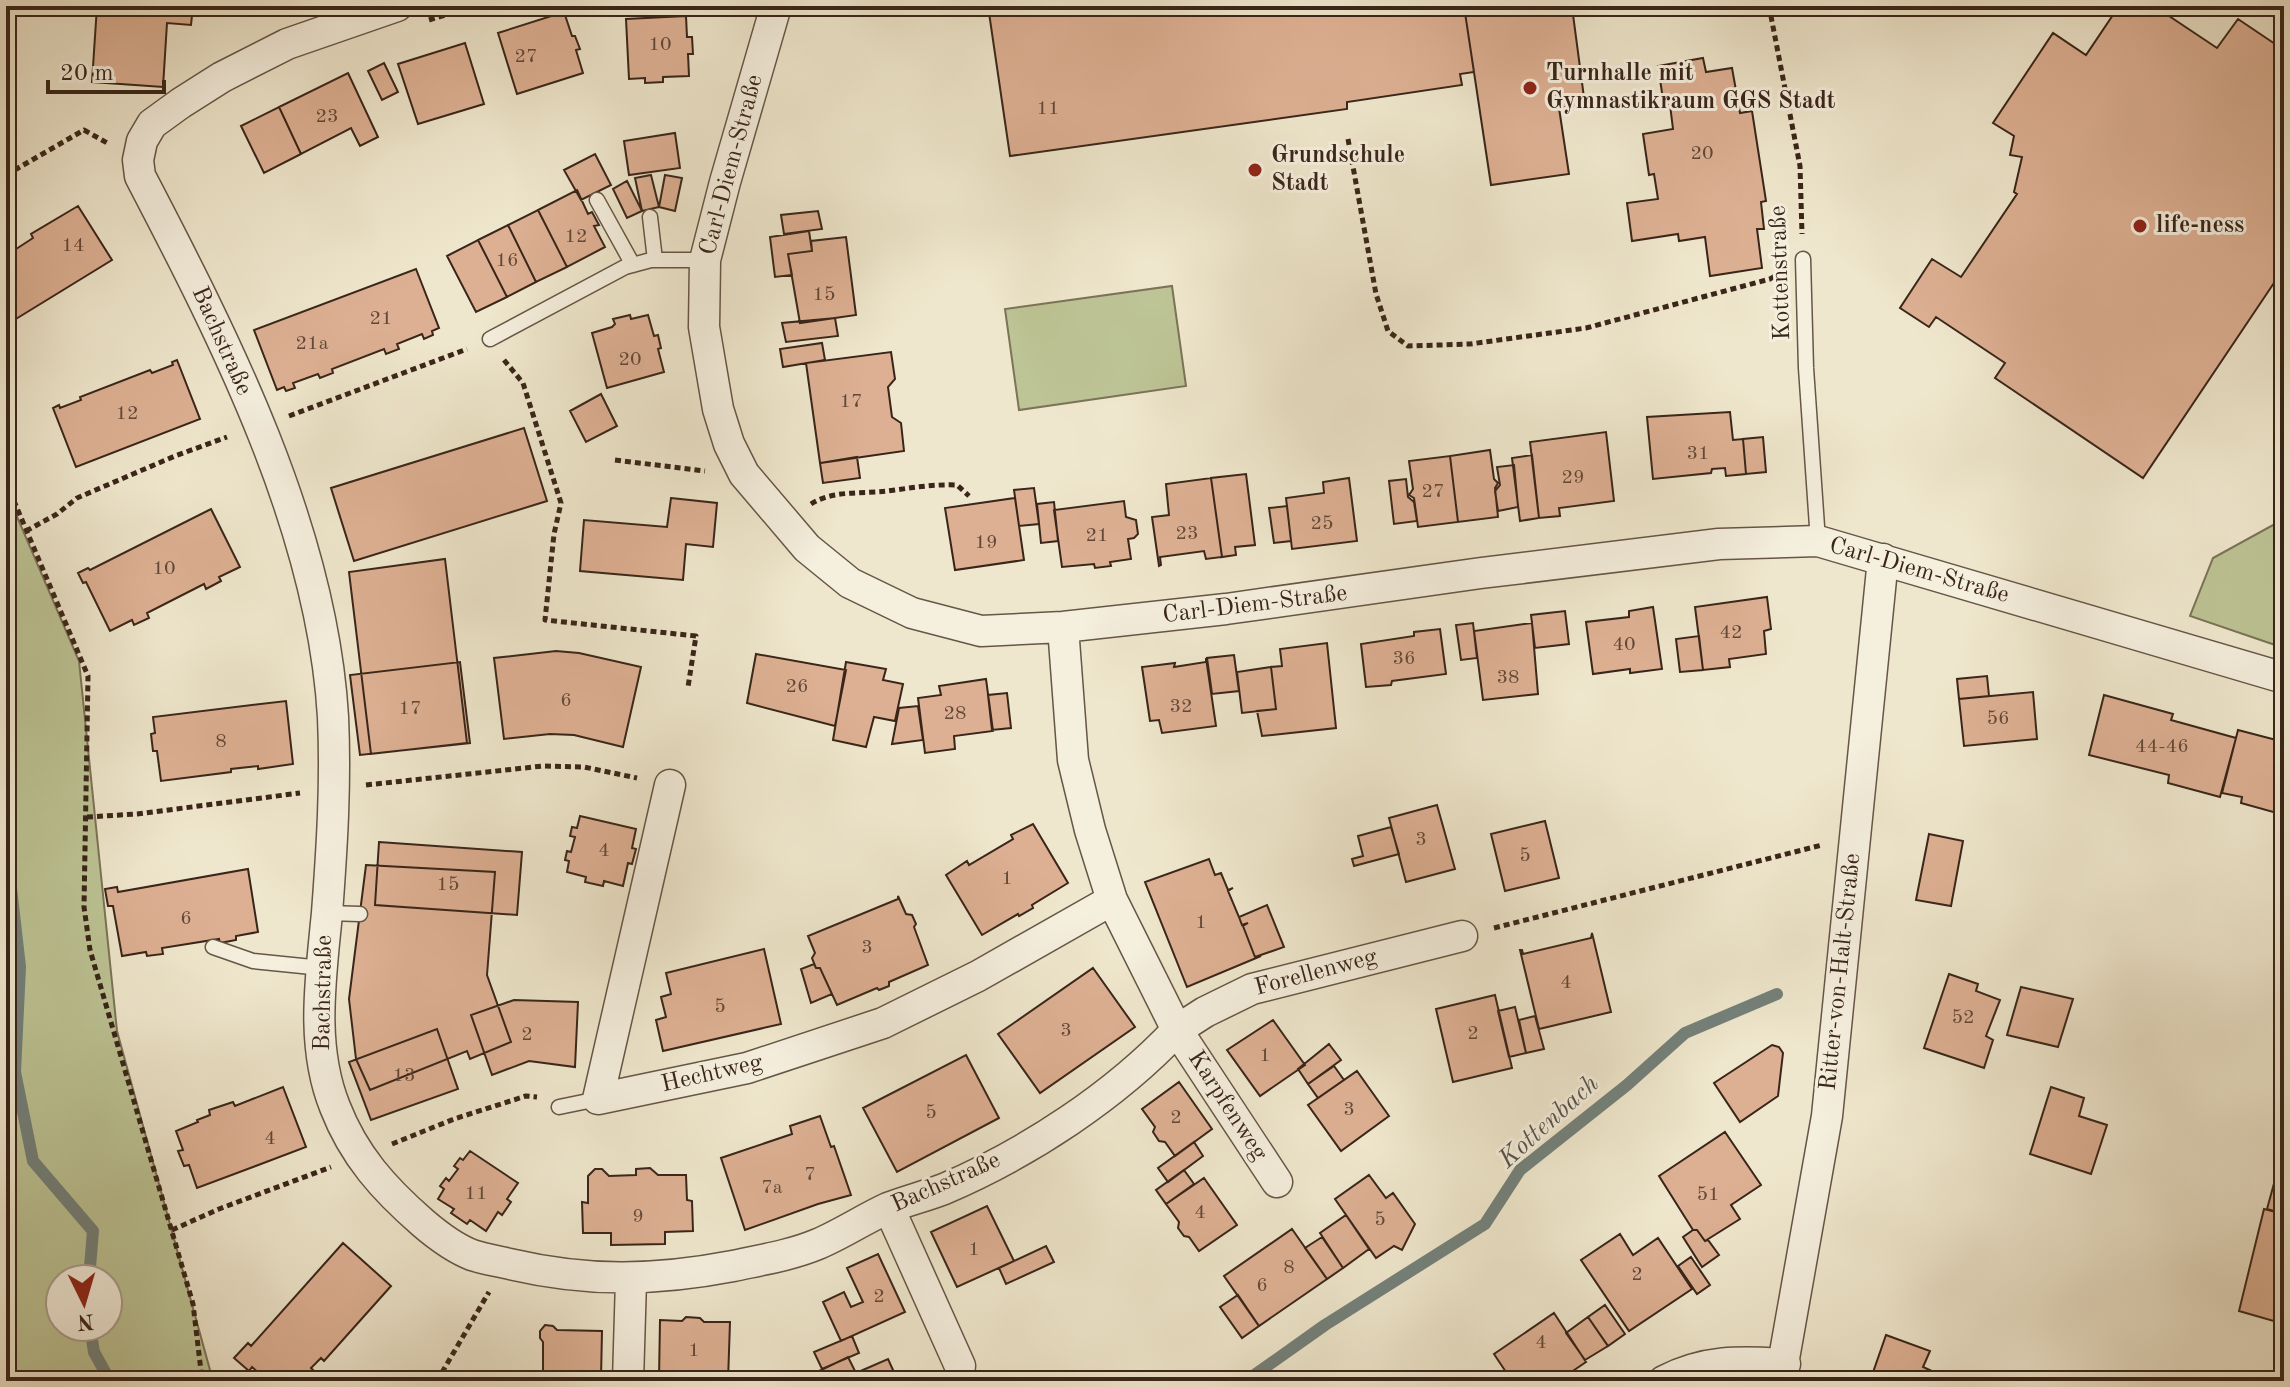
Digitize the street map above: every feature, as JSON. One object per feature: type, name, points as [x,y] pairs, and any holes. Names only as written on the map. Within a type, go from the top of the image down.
[{"type":"street","name":"Carl-Diem-Straße","points":[[776,6],[705,260],[704,327],[709,367],[725,432],[744,474],[807,548],[850,583],[912,613],[981,631],[1063,627],[1226,609],[1719,544],[1818,541],[2284,678]]},
{"type":"street","name":"Bachstraße","points":[[409,15],[287,44],[222,77],[152,124],[142,141],[138,160],[140,176],[205,300],[276,469],[310,574],[324,634],[336,789],[319,1003],[322,1062],[334,1106],[359,1157],[376,1180],[437,1235],[469,1254],[551,1274],[631,1280],[692,1274],[816,1245],[889,1208],[945,1188],[1026,1146],[1086,1110],[1157,1051],[1177,1030]]},
{"type":"street","name":"Ritter-von-Halt-Straße","points":[[1782,1372],[1827,1116],[1883,559]]},
{"type":"street","points":[[1063,627],[1073,760],[1090,830],[1112,900],[1177,1030]]},
{"type":"street","points":[[598,1099],[670,785]]},
{"type":"street","name":"Hechtweg","points":[[598,1099],[747,1068],[883,1023],[978,976],[1112,900]]},
{"type":"street","name":"Forellenweg","points":[[1177,1030],[1252,989],[1462,936]]},
{"type":"street","name":"Karpfenweg","points":[[1177,1030],[1277,1182]]},
{"type":"street","points":[[889,1208],[960,1366]]},
{"type":"street","points":[[628,1381],[631,1280]]},
{"type":"street","points":[[1664,1381],[1684,1371],[1738,1360],[1782,1372]]},
{"type":"lane","points":[[597,200],[633,265]]},
{"type":"lane","points":[[650,217],[655,260]]},
{"type":"lane","name":"Kottenstraße","points":[[1803,259],[1806,368],[1818,541]]},
{"type":"lane","points":[[490,339],[633,265],[655,260],[705,260]]},
{"type":"lane","points":[[327,913],[360,914]]},
{"type":"lane","points":[[213,947],[253,961],[322,968]]},
{"type":"lane","points":[[559,1107],[598,1099]]},
{"type":"path","points":[[409,15],[474,6]]},
{"type":"path","name":"Kottenstraße","points":[[1769,6],[1800,166],[1803,259]]},
{"type":"path","points":[[6,175],[84,130]]},
{"type":"path","points":[[1348,139],[1376,294],[1388,331],[1408,346],[1470,344],[1586,328],[1770,279],[1803,259]]},
{"type":"path","points":[[490,339],[523,383],[561,503],[554,534],[545,620],[696,636],[688,687]]},
{"type":"path","points":[[319,404],[450,355]]},
{"type":"path","points":[[26,531],[57,514],[77,498],[208,443]]},
{"type":"path","points":[[615,460],[744,474]]},
{"type":"path","points":[[6,482],[88,676],[84,907],[90,950],[193,1304],[201,1371],[205,1381]]},
{"type":"path","points":[[804,509],[818,500],[843,494],[931,484],[957,485],[969,496]]},
{"type":"path","points":[[399,781],[556,766],[584,767],[670,785]]},
{"type":"path","points":[[87,817],[137,814],[285,794]]},
{"type":"path","points":[[1462,936],[1827,843]]},
{"type":"path","points":[[427,1129],[530,1095]]},
{"type":"path","points":[[172,1230],[323,1170]]},
{"type":"path","points":[[437,1381],[486,1295],[509,1264]]},
{"type":"green space","points":[[1172,286],[1186,386],[1019,410],[1005,309]]},
{"type":"green space","points":[[6,491],[79,661],[117,1031],[213,1381],[6,1381]]},
{"type":"green space","points":[[2284,519],[2284,648],[2190,616],[2213,558]]},
{"type":"building","points":[[97,6],[193,6],[191,25],[167,23],[163,87],[92,82]]},
{"type":"building","points":[[988,6],[1464,6],[1474,72],[1460,74],[1462,85],[1347,102],[1347,109],[1010,156]]},
{"type":"building","name":"Turnhalle mit Gymnastikraum GGS Stadt","points":[[1464,6],[1544,6],[1545,11],[1572,7],[1585,105],[1559,108],[1569,174],[1491,185]]},
{"type":"building","name":"life-ness","points":[[2119,6],[2154,6],[2217,48],[2238,19],[2284,50],[2284,268],[2143,478],[1995,378],[2005,363],[1936,317],[1929,327],[1900,308],[1932,259],[1961,277],[2017,194],[2014,192],[2022,157],[2010,155],[2014,136],[1993,123],[2053,33],[2086,55]]},
{"type":"building","points":[[564,12],[580,49],[576,50],[583,73],[517,94],[498,33]]},
{"type":"building","points":[[686,16],[687,37],[692,37],[693,54],[688,54],[689,76],[663,77],[663,82],[645,83],[645,78],[629,79],[626,19]]},
{"type":"building","points":[[465,43],[484,104],[418,124],[398,64]]},
{"type":"building","points":[[1703,58],[1706,72],[1732,68],[1740,113],[1752,111],[1766,201],[1761,202],[1764,229],[1757,229],[1762,268],[1710,276],[1705,237],[1679,241],[1678,234],[1632,241],[1627,203],[1658,199],[1654,174],[1649,175],[1643,134],[1673,129],[1670,105],[1664,106],[1658,66]]},
{"type":"building","points":[[384,63],[398,92],[382,100],[368,71]]},
{"type":"building","points":[[348,73],[378,137],[360,146],[351,128],[301,154],[279,107]]},
{"type":"building","points":[[279,107],[301,154],[264,173],[241,126]]},
{"type":"building","points":[[675,133],[680,168],[629,175],[624,141]]},
{"type":"building","points":[[595,154],[611,185],[581,200],[564,170]]},
{"type":"building","points":[[651,175],[659,207],[642,211],[635,178]]},
{"type":"building","points":[[665,175],[682,178],[675,211],[659,207]]},
{"type":"building","points":[[627,181],[642,211],[627,218],[613,189]]},
{"type":"building","points":[[577,190],[588,214],[592,212],[599,225],[594,226],[605,247],[567,267],[538,210]]},
{"type":"building","points":[[78,206],[112,260],[6,325],[6,250],[10,248],[13,251],[33,238],[31,234]]},
{"type":"building","points":[[538,210],[567,267],[536,282],[508,225]]},
{"type":"building","points":[[818,211],[822,229],[784,234],[781,215]]},
{"type":"building","points":[[508,225],[536,282],[507,297],[478,240]]},
{"type":"building","points":[[809,231],[812,251],[788,254],[792,275],[775,277],[770,237]]},
{"type":"building","points":[[846,237],[856,315],[800,323],[788,254],[812,251],[811,241]]},
{"type":"building","points":[[478,240],[507,297],[476,312],[447,256]]},
{"type":"building","points":[[416,269],[439,328],[432,331],[433,335],[424,339],[422,334],[397,344],[399,349],[386,354],[384,349],[332,369],[333,373],[320,378],[318,374],[293,383],[295,388],[277,390],[254,330]]},
{"type":"building","points":[[630,315],[631,319],[648,315],[654,336],[658,335],[664,372],[607,388],[592,333],[612,327],[615,324],[613,319]]},
{"type":"building","points":[[835,318],[838,336],[786,342],[782,323]]},
{"type":"building","points":[[822,343],[825,360],[783,367],[780,349]]},
{"type":"building","points":[[891,352],[895,379],[888,387],[892,417],[901,423],[904,451],[820,463],[806,363]]},
{"type":"building","points":[[177,360],[200,419],[76,467],[53,408],[81,400],[80,397],[150,370],[152,373],[173,365],[172,362]]},
{"type":"building","points":[[601,394],[617,426],[586,442],[570,411]]},
{"type":"building","points":[[1730,412],[1733,440],[1743,439],[1746,474],[1726,476],[1725,468],[1712,469],[1711,473],[1653,479],[1647,417]]},
{"type":"building","points":[[524,428],[547,501],[354,561],[331,488]]},
{"type":"building","points":[[1606,432],[1614,501],[1559,508],[1560,516],[1539,518],[1530,442]]},
{"type":"building","points":[[1763,437],[1766,472],[1746,474],[1743,439]]},
{"type":"building","points":[[1490,450],[1494,479],[1498,483],[1495,488],[1498,517],[1458,522],[1450,456]]},
{"type":"building","points":[[1532,455],[1539,518],[1520,521],[1512,458]]},
{"type":"building","points":[[1450,456],[1458,522],[1418,527],[1414,498],[1409,495],[1413,489],[1409,461]]},
{"type":"building","points":[[857,457],[860,478],[823,483],[820,463]]},
{"type":"building","points":[[1514,465],[1518,507],[1498,511],[1495,491],[1500,485],[1497,467]]},
{"type":"building","points":[[1246,474],[1255,545],[1235,547],[1236,555],[1222,557],[1211,478]]},
{"type":"building","points":[[1211,478],[1222,557],[1206,559],[1204,551],[1160,557],[1159,566],[1152,517],[1169,515],[1166,484]]},
{"type":"building","points":[[1349,478],[1357,541],[1292,549],[1286,498],[1324,493],[1323,482]]},
{"type":"building","points":[[1406,479],[1408,497],[1414,502],[1417,521],[1394,524],[1389,481]]},
{"type":"building","points":[[1034,488],[1039,524],[1019,526],[1014,490]]},
{"type":"building","points":[[671,498],[717,503],[713,547],[686,544],[683,580],[580,571],[584,520],[667,527]]},
{"type":"building","points":[[1015,498],[1024,560],[955,570],[945,508]]},
{"type":"building","points":[[1124,501],[1126,517],[1136,520],[1138,534],[1128,539],[1131,559],[1095,568],[1094,564],[1062,567],[1054,510]]},
{"type":"building","points":[[1054,502],[1058,541],[1041,543],[1037,504]]},
{"type":"building","points":[[1287,506],[1291,541],[1274,543],[1269,508]]},
{"type":"building","points":[[211,509],[240,567],[219,577],[221,581],[206,589],[204,584],[147,613],[149,618],[134,625],[132,620],[110,631],[86,582],[83,583],[78,573],[88,568],[90,570]]},
{"type":"building","points":[[445,559],[467,743],[371,754],[349,572]]},
{"type":"building","points":[[1767,597],[1771,629],[1764,631],[1766,654],[1729,659],[1730,667],[1703,670],[1695,607]]},
{"type":"building","points":[[1653,607],[1662,669],[1593,674],[1586,622],[1629,617],[1629,611]]},
{"type":"building","points":[[1565,611],[1569,644],[1535,648],[1531,615]]},
{"type":"building","points":[[1473,623],[1477,658],[1461,660],[1456,625]]},
{"type":"building","points":[[1532,623],[1538,694],[1483,700],[1474,631]]},
{"type":"building","points":[[1440,629],[1446,674],[1366,687],[1361,644]]},
{"type":"building","points":[[1699,636],[1703,670],[1680,672],[1676,639]]},
{"type":"building","points":[[1327,643],[1336,728],[1262,736],[1257,711],[1276,709],[1271,667],[1282,666],[1280,649]]},
{"type":"building","points":[[556,651],[641,667],[623,747],[574,735],[504,739],[494,658]]},
{"type":"building","points":[[756,654],[846,670],[835,726],[747,703]]},
{"type":"building","points":[[1234,655],[1239,691],[1212,694],[1207,658]]},
{"type":"building","points":[[1206,658],[1216,726],[1162,733],[1159,720],[1150,721],[1142,667],[1175,663],[1174,667],[1206,662]]},
{"type":"building","points":[[460,662],[470,743],[360,755],[350,675]]},
{"type":"building","points":[[846,662],[886,669],[883,680],[903,684],[895,721],[874,717],[866,747],[833,740]]},
{"type":"building","points":[[1271,667],[1276,709],[1242,713],[1237,672]]},
{"type":"building","points":[[1987,676],[1989,696],[1959,699],[1957,679]]},
{"type":"building","points":[[986,679],[993,731],[954,736],[955,749],[925,753],[918,698],[941,695],[939,686]]},
{"type":"building","points":[[2033,692],[2037,739],[1964,746],[1959,699]]},
{"type":"building","points":[[1007,693],[1011,728],[992,730],[988,695]]},
{"type":"building","points":[[2104,695],[2173,714],[2171,720],[2236,738],[2220,797],[2168,783],[2169,775],[2089,755]]},
{"type":"building","points":[[286,701],[293,764],[231,769],[231,772],[161,781],[157,751],[153,751],[153,717]]},
{"type":"building","points":[[918,706],[923,740],[892,744],[899,708]]},
{"type":"building","points":[[2238,730],[2284,742],[2284,815],[2241,803],[2242,797],[2222,793]]},
{"type":"building","points":[[1437,805],[1455,869],[1406,882],[1389,818]]},
{"type":"building","points":[[580,816],[636,829],[632,848],[636,849],[632,864],[628,863],[623,886],[604,881],[603,886],[585,882],[586,877],[567,872],[567,851],[571,852],[575,837],[570,836],[572,827],[577,828]]},
{"type":"building","points":[[1545,821],[1559,878],[1505,891],[1491,834]]},
{"type":"building","points":[[1033,824],[1068,883],[1032,905],[1033,908],[982,935],[946,875],[967,861],[969,865],[1013,839],[1011,835]]},
{"type":"building","points":[[1391,827],[1399,854],[1354,866],[1352,859],[1363,856],[1358,836]]},
{"type":"building","points":[[1929,834],[1963,841],[1951,906],[1916,900]]},
{"type":"building","points":[[379,842],[522,852],[517,915],[375,905]]},
{"type":"building","points":[[1209,859],[1215,875],[1221,873],[1228,890],[1233,888],[1228,891],[1242,925],[1248,923],[1243,926],[1255,957],[1261,956],[1187,987],[1145,882]]},
{"type":"building","points":[[366,865],[495,872],[487,975],[511,1042],[470,1059],[467,1051],[370,1090],[356,1059],[349,999]]},
{"type":"building","points":[[248,869],[258,932],[220,943],[219,939],[162,948],[163,954],[147,956],[146,952],[122,956],[113,906],[108,906],[105,889],[117,887],[118,892]]},
{"type":"building","points":[[898,896],[906,914],[912,915],[916,924],[914,927],[928,965],[889,982],[889,986],[837,1005],[820,968],[816,968],[812,958],[815,953],[808,936],[898,899]]},
{"type":"building","points":[[1267,905],[1284,947],[1255,957],[1243,926],[1248,923],[1242,925],[1239,917]]},
{"type":"building","points":[[1592,933],[1611,1012],[1539,1029],[1520,950],[1523,954],[1591,938]]},
{"type":"building","points":[[764,949],[781,1024],[663,1051],[656,1020],[666,1017],[661,997],[671,994],[666,973]]},
{"type":"building","points":[[814,964],[820,968],[832,994],[811,1003],[801,969]]},
{"type":"building","points":[[1093,968],[1135,1027],[1040,1093],[998,1034]]},
{"type":"building","points":[[1949,974],[1978,984],[1976,991],[2000,1000],[1986,1036],[1993,1040],[1984,1068],[1924,1048]]},
{"type":"building","points":[[2021,987],[2073,999],[2058,1047],[2007,1035]]},
{"type":"building","points":[[1495,995],[1512,1068],[1453,1082],[1436,1009]]},
{"type":"building","points":[[514,1000],[578,1002],[575,1067],[529,1061],[492,1075],[471,1015]]},
{"type":"building","points":[[1515,1007],[1526,1053],[1509,1057],[1498,1011]]},
{"type":"building","points":[[1535,1016],[1544,1049],[1526,1053],[1519,1020]]},
{"type":"building","points":[[1273,1020],[1305,1065],[1260,1096],[1227,1050]]},
{"type":"building","points":[[437,1029],[458,1089],[371,1120],[349,1062]]},
{"type":"building","points":[[1329,1044],[1341,1060],[1308,1084],[1298,1069]]},
{"type":"building","points":[[1772,1045],[1779,1047],[1783,1053],[1778,1096],[1740,1122],[1714,1083]]},
{"type":"building","points":[[966,1055],[999,1118],[897,1172],[863,1108]]},
{"type":"building","points":[[1334,1066],[1344,1080],[1318,1098],[1308,1084]]},
{"type":"building","points":[[1357,1071],[1389,1116],[1341,1151],[1308,1105]]},
{"type":"building","points":[[1179,1082],[1212,1129],[1175,1156],[1165,1142],[1159,1141],[1153,1132],[1155,1127],[1142,1109]]},
{"type":"building","points":[[283,1087],[306,1147],[197,1188],[189,1165],[184,1166],[178,1151],[183,1150],[176,1131],[210,1115],[209,1110],[233,1102],[235,1106]]},
{"type":"building","points":[[2051,1087],[2084,1098],[2079,1116],[2107,1125],[2091,1174],[2030,1154]]},
{"type":"building","points":[[820,1116],[851,1195],[745,1230],[721,1158],[792,1134],[790,1126]]},
{"type":"building","points":[[1725,1132],[1761,1185],[1731,1205],[1740,1219],[1705,1241],[1697,1230],[1693,1230],[1659,1176]]},
{"type":"building","points":[[1194,1142],[1203,1156],[1168,1182],[1158,1168]]},
{"type":"building","points":[[2284,1147],[2284,1214],[2267,1209]]},
{"type":"building","points":[[470,1151],[518,1183],[507,1199],[511,1202],[502,1215],[498,1212],[486,1231],[470,1220],[467,1224],[451,1213],[454,1209],[438,1199],[444,1189],[440,1186],[446,1178],[449,1181],[458,1169],[454,1166]]},
{"type":"building","points":[[650,1168],[658,1175],[686,1175],[687,1200],[692,1201],[693,1231],[665,1232],[665,1244],[611,1245],[611,1233],[583,1233],[582,1202],[588,1203],[588,1176],[595,1169],[602,1169],[609,1176],[636,1175],[636,1169]]},
{"type":"building","points":[[1184,1170],[1194,1184],[1166,1204],[1156,1190]]},
{"type":"building","points":[[1369,1175],[1386,1198],[1393,1193],[1415,1224],[1402,1250],[1394,1246],[1376,1258],[1335,1199]]},
{"type":"building","points":[[1204,1178],[1237,1225],[1199,1251],[1178,1228],[1179,1222],[1166,1204]]},
{"type":"building","points":[[987,1206],[1014,1261],[957,1287],[931,1232]]},
{"type":"building","points":[[2264,1209],[2284,1214],[2284,1324],[2239,1311]]},
{"type":"building","points":[[1346,1215],[1369,1249],[1343,1268],[1320,1233]]},
{"type":"building","points":[[1292,1229],[1327,1279],[1259,1326],[1224,1276]]},
{"type":"building","points":[[1697,1230],[1705,1241],[1708,1240],[1719,1255],[1702,1267],[1683,1237]]},
{"type":"building","points":[[1620,1234],[1633,1255],[1658,1238],[1692,1289],[1629,1331],[1581,1260]]},
{"type":"building","points":[[1322,1237],[1343,1268],[1327,1279],[1305,1248]]},
{"type":"building","points":[[343,1243],[391,1286],[324,1361],[321,1358],[311,1368],[314,1371],[305,1381],[268,1381],[252,1367],[249,1371],[234,1358],[248,1343],[251,1346]]},
{"type":"building","points":[[1046,1246],[1054,1262],[1006,1284],[999,1268]]},
{"type":"building","points":[[878,1254],[905,1312],[841,1341],[823,1302],[844,1292],[851,1307],[863,1302],[847,1268]]},
{"type":"building","points":[[1691,1257],[1710,1285],[1697,1294],[1678,1266]]},
{"type":"building","points":[[1238,1295],[1259,1326],[1242,1338],[1220,1307]]},
{"type":"building","points":[[1605,1305],[1625,1334],[1608,1346],[1588,1317]]},
{"type":"building","points":[[1554,1313],[1586,1362],[1558,1381],[1512,1381],[1494,1354]]},
{"type":"building","points":[[686,1317],[700,1318],[704,1322],[730,1322],[728,1381],[659,1379],[660,1320],[682,1321]]},
{"type":"building","points":[[1588,1317],[1608,1346],[1585,1360],[1566,1333]]},
{"type":"building","points":[[545,1325],[557,1330],[602,1331],[601,1378],[543,1376],[540,1331]]},
{"type":"building","points":[[1886,1335],[1930,1351],[1923,1367],[1932,1371],[1928,1381],[1870,1381]]},
{"type":"building","points":[[852,1336],[859,1353],[822,1369],[814,1352]]},
{"type":"building","points":[[848,1357],[856,1373],[839,1381],[821,1381],[817,1372]]},
{"type":"building","points":[[888,1359],[898,1381],[839,1381],[856,1373]]},
{"type":"waterway","points":[[6,844],[20,967],[15,1072],[33,1161],[93,1231],[90,1263]]},
{"type":"waterway","name":"Kottenbach","points":[[1246,1381],[1325,1325],[1485,1224],[1520,1170],[1627,1085],[1685,1033],[1777,994]]},
{"type":"waterway","points":[[93,1343],[94,1352],[110,1381]]},
{"type":"place","name":"Turnhalle mit Gymnastikraum GGS Stadt","points":[[1530,88]]},
{"type":"place","name":"Grundschule Stadt","points":[[1255,170]]},
{"type":"place","name":"life-ness","points":[[2140,226]]}]
